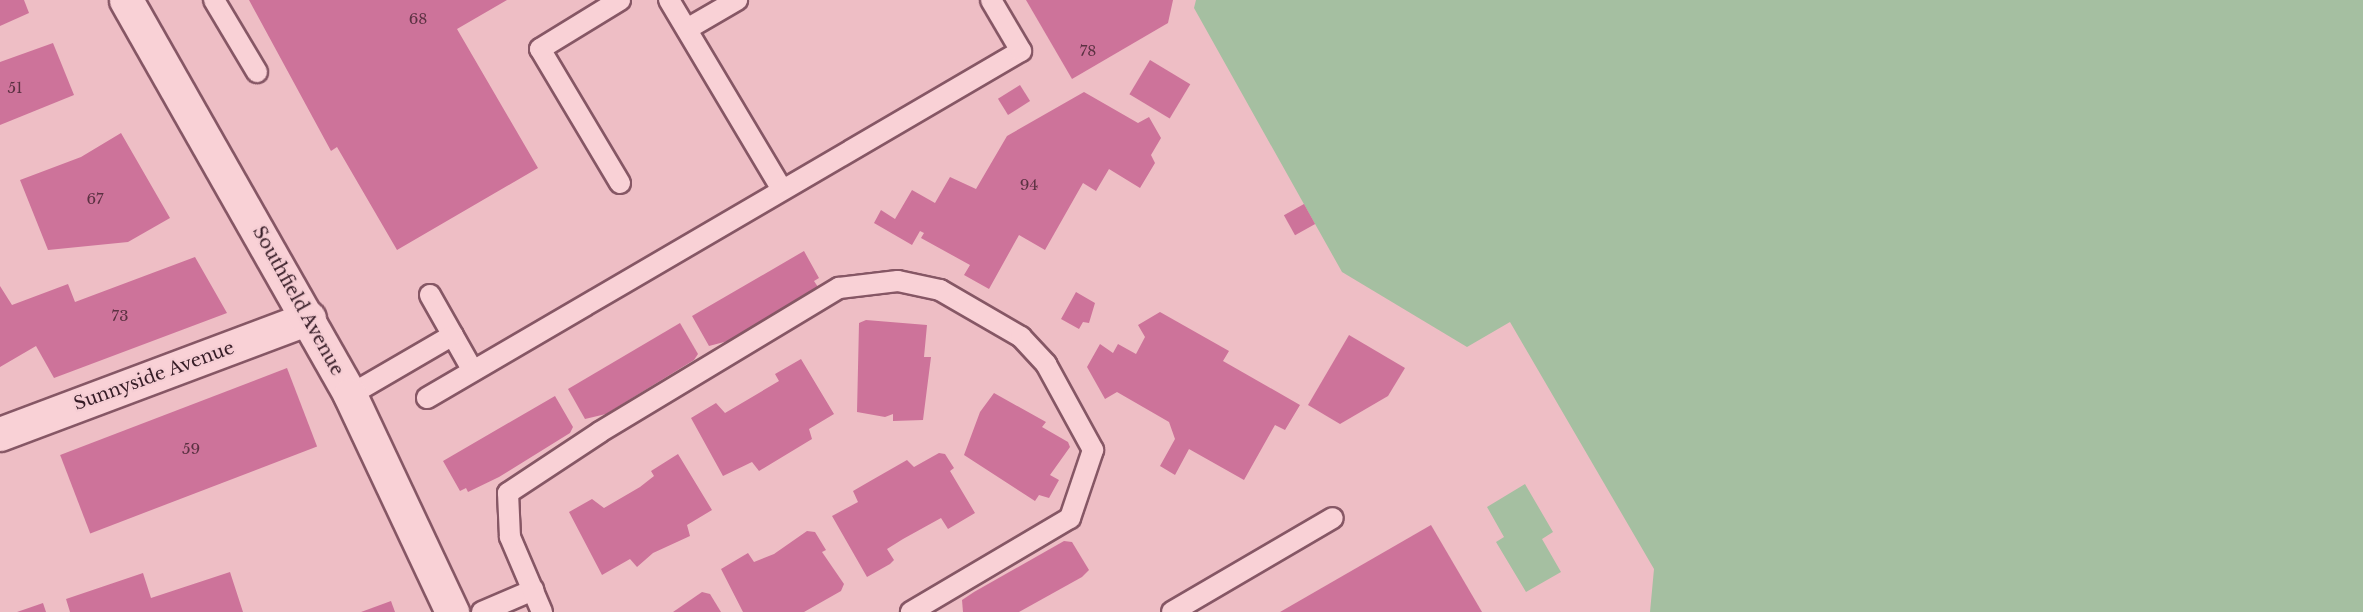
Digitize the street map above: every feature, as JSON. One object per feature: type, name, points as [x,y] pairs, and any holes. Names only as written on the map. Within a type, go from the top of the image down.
[{"type":"street","name":"Southfield Avenue","points":[[126,0],[309,318],[350,396],[452,612]]},
{"type":"street","name":"Sunnyside Avenue","points":[[0,434],[309,318]]},
{"type":"lane","points":[[214,0],[257,72]]},
{"type":"lane","points":[[620,0],[540,49],[620,183]]},
{"type":"lane","points":[[669,0],[781,188]]},
{"type":"lane","points":[[687,29],[737,0]]},
{"type":"lane","points":[[427,398],[781,188],[1021,51],[992,0]]},
{"type":"lane","points":[[542,612],[510,537],[508,493],[839,288],[898,281],[940,290],[1021,337],[1046,364],[1093,450],[1070,518],[911,612]]},
{"type":"lane","points":[[430,295],[473,371]]},
{"type":"lane","points":[[350,396],[453,335]]},
{"type":"lane","points":[[1172,612],[1333,518]]},
{"type":"lane","points":[[482,612],[533,590]]},
{"type":"shaded area","points":[[1196,0],[2363,0],[2363,612],[1650,612],[1654,569],[1510,322],[1467,347],[1342,272],[1194,8]]},
{"type":"shaded area","points":[[1525,484],[1553,532],[1542,539],[1561,572],[1526,592],[1496,542],[1504,537],[1487,507]]},
{"type":"building","points":[[0,0],[24,0],[29,13],[0,26]]},
{"type":"building","points":[[249,0],[507,0],[457,29],[538,168],[397,250],[337,147],[331,151]]},
{"type":"building","points":[[1026,0],[1173,0],[1168,23],[1072,79]]},
{"type":"building","points":[[53,43],[74,95],[0,125],[0,62]]},
{"type":"building","points":[[1150,60],[1190,84],[1170,118],[1129,94]]},
{"type":"building","points":[[1020,85],[1030,101],[1008,115],[998,99]]},
{"type":"building","points":[[1084,92],[1138,123],[1149,117],[1161,138],[1151,155],[1155,163],[1140,188],[1109,169],[1096,191],[1083,183],[1045,250],[1019,235],[989,289],[964,275],[970,265],[921,238],[924,233],[920,231],[912,245],[874,223],[881,210],[895,219],[912,190],[935,203],[950,177],[976,189],[1007,136]]},
{"type":"building","points":[[121,133],[170,218],[128,242],[48,250],[20,180],[81,157]]},
{"type":"building","points":[[1304,204],[1315,224],[1295,235],[1284,215]]},
{"type":"building","points":[[804,251],[819,278],[814,281],[818,287],[728,341],[709,346],[692,316]]},
{"type":"building","points":[[195,257],[227,313],[54,378],[36,346],[0,367],[0,286],[12,305],[68,284],[75,302]]},
{"type":"building","points":[[1076,292],[1095,303],[1089,323],[1083,322],[1079,329],[1061,319]]},
{"type":"building","points":[[1160,312],[1229,351],[1223,361],[1300,405],[1285,430],[1275,425],[1244,480],[1189,449],[1175,475],[1160,466],[1175,439],[1169,422],[1117,392],[1105,399],[1087,367],[1100,344],[1113,353],[1118,344],[1136,354],[1145,337],[1138,325]]},
{"type":"building","points":[[866,320],[927,325],[924,357],[931,357],[923,420],[893,421],[893,414],[885,417],[857,412],[859,323]]},
{"type":"building","points":[[680,323],[698,354],[694,360],[606,414],[585,419],[568,389]]},
{"type":"building","points":[[1349,335],[1405,368],[1388,396],[1340,424],[1308,405]]},
{"type":"building","points":[[801,359],[834,414],[809,429],[812,439],[759,471],[752,462],[723,476],[691,418],[716,403],[725,413],[779,381],[775,374]]},
{"type":"building","points":[[287,368],[317,446],[90,534],[60,455]]},
{"type":"building","points":[[994,393],[1046,422],[1042,427],[1068,442],[1070,447],[1050,475],[1059,480],[1049,498],[1039,495],[1035,501],[964,455],[980,412]]},
{"type":"building","points":[[555,396],[573,427],[570,433],[499,477],[468,492],[466,488],[460,491],[443,461]]},
{"type":"building","points":[[939,453],[945,454],[954,468],[950,471],[975,513],[948,529],[941,518],[903,539],[887,549],[894,560],[867,577],[832,516],[858,502],[853,491],[907,460],[914,467]]},
{"type":"building","points":[[678,454],[712,510],[687,525],[690,536],[653,553],[637,567],[630,559],[602,575],[569,512],[592,499],[604,508],[640,487],[654,476],[651,471]]},
{"type":"building","points":[[1431,525],[1482,612],[1280,612]]},
{"type":"building","points":[[807,531],[815,532],[826,550],[822,552],[844,584],[841,591],[804,612],[743,612],[721,569],[748,553],[754,562],[774,554]]},
{"type":"building","points":[[1064,541],[1072,542],[1089,570],[1082,577],[1019,612],[963,612],[962,600]]},
{"type":"building","points":[[230,572],[243,612],[70,612],[66,599],[143,573],[151,598]]},
{"type":"building","points":[[702,592],[710,594],[721,612],[673,612]]},
{"type":"building","points":[[391,601],[395,612],[361,612]]},
{"type":"building","points":[[43,603],[46,612],[17,612]]}]
